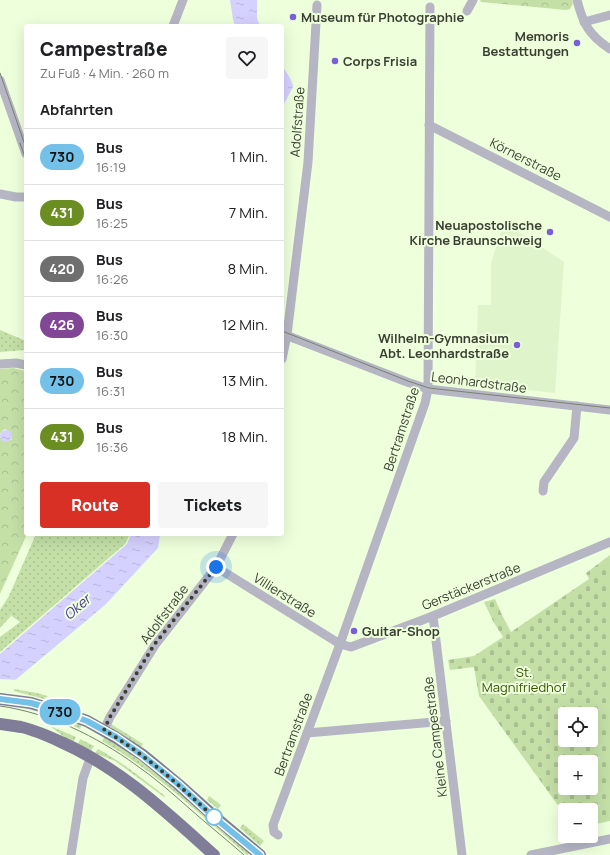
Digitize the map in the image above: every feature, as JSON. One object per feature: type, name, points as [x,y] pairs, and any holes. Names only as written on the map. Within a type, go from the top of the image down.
[{"type":"main road","points":[[5,700],[31,703],[87,721],[104,730],[154,764],[215,818],[260,855]]},
{"type":"main road","points":[[0,724],[21,727],[44,734],[91,756],[129,781],[214,855]]},
{"type":"street","points":[[174,24],[183,0]]},
{"type":"street","points":[[468,11],[473,0]]},
{"type":"street","points":[[577,0],[584,22],[599,42],[610,49]]},
{"type":"street","name":"Adolfstraße","points":[[284,334],[288,322],[308,162],[316,5]]},
{"type":"street","name":"Bertramstraße","points":[[278,835],[274,832],[273,825],[340,644],[428,390],[430,7]]},
{"type":"street","points":[[584,22],[610,15]]},
{"type":"street","points":[[0,80],[24,148]]},
{"type":"street","name":"Körnerstraße","points":[[429,125],[610,217]]},
{"type":"street","points":[[0,194],[24,197]]},
{"type":"street","name":"Leonhardstraße","points":[[284,334],[428,390],[610,410]]},
{"type":"street","points":[[0,364],[16,363],[24,365]]},
{"type":"street","points":[[543,491],[544,482],[574,438],[577,406]]},
{"type":"street","name":"Adolfstraße","points":[[104,730],[110,717],[154,645],[216,567],[231,536]]},
{"type":"street","name":"Gerstäckerstraße","points":[[340,644],[351,647],[434,616],[610,542]]},
{"type":"street","name":"Villierstraße","points":[[216,567],[340,644]]},
{"type":"street","name":"Kleine Campestraße","points":[[434,616],[462,855]]},
{"type":"street","points":[[307,733],[446,721]]},
{"type":"street","points":[[71,855],[83,778],[91,756]]},
{"type":"street","points":[[531,855],[610,840]]},
{"type":"shaded area","name":"Wilhelm-Gymnasium Abt. Leonhardstraße","points":[[504,222],[564,262],[555,393],[475,385],[478,305],[491,305],[491,263]]},
{"type":"green space","points":[[480,0],[572,0],[573,4],[570,9],[566,10],[481,2]]},
{"type":"green space","points":[[0,330],[24,340],[24,350],[0,352]]},
{"type":"green space","points":[[13,368],[24,371],[24,536],[26,536],[0,594],[0,435],[4,441],[12,439],[6,429],[0,434],[0,369]]},
{"type":"green space","points":[[35,536],[129,536],[125,544],[0,652],[0,637],[20,622],[9,614],[11,616],[0,628],[0,610],[9,596]]},
{"type":"green space","name":"St. Magnifriedhof","points":[[610,555],[610,821],[598,824],[598,803],[558,803],[558,805],[479,696],[474,667],[450,670],[448,660],[474,656],[503,637],[484,602],[495,599],[511,632],[589,579],[586,573]]},
{"type":"green space","points":[[14,689],[48,696],[44,699],[14,691]]},
{"type":"green space","points":[[7,703],[82,723],[80,729],[39,712]]},
{"type":"green space","points":[[111,724],[143,744],[140,748],[114,731],[111,728]]},
{"type":"green space","points":[[50,726],[76,737],[73,742]]},
{"type":"green space","points":[[105,736],[150,766],[250,853],[247,855],[141,766],[102,741]]},
{"type":"green space","points":[[80,739],[94,746],[91,751],[78,744]]},
{"type":"green space","points":[[98,749],[124,765],[165,796],[164,797],[115,761],[95,753]]},
{"type":"green space","points":[[209,796],[221,805],[218,809],[207,800]]},
{"type":"green space","points":[[243,824],[264,841],[260,846],[240,828]]},
{"type":"water","points":[[230,0],[257,0],[257,18],[259,24],[234,24]]},
{"type":"water","points":[[284,68],[293,84],[293,87],[284,104]]},
{"type":"water","points":[[8,430],[11,431],[11,441],[4,442],[1,441],[0,434],[1,431]]},
{"type":"water","name":"Oker","points":[[130,536],[160,536],[158,548],[105,605],[13,682],[0,714],[0,654],[127,544]]},
{"type":"pier","points":[[0,679],[18,680],[15,683],[2,715],[0,716]]},
{"type":"tram line","points":[[0,73],[24,142]]},
{"type":"tram line","points":[[20,143],[24,154]]},
{"type":"tram line","points":[[284,332],[429,388],[610,408]]},
{"type":"tram line","points":[[0,706],[18,709],[54,720],[88,735],[121,754],[157,781],[244,855]]},
{"type":"bus line","name":"730","points":[[0,699],[31,703],[62,712],[87,721],[116,737],[142,755],[178,784],[215,818],[260,855]]},
{"type":"place","name":"Museum für Photographie","points":[[293,17]]},
{"type":"place","name":"Memoris Bestattungen","points":[[577,43]]},
{"type":"place","name":"Corps Frisia","points":[[335,61]]},
{"type":"place","name":"Neuapostolische Kirche Braunschweig","points":[[550,232]]},
{"type":"place","name":"Wilhelm-Gymnasium Abt. Leonhardstraße","points":[[517,345]]},
{"type":"place","name":"Guitar-Shop","points":[[354,631]]},
{"type":"route","points":[[214,817],[215,818],[178,784],[142,755],[104,730],[110,717],[154,645],[216,567]]}]
